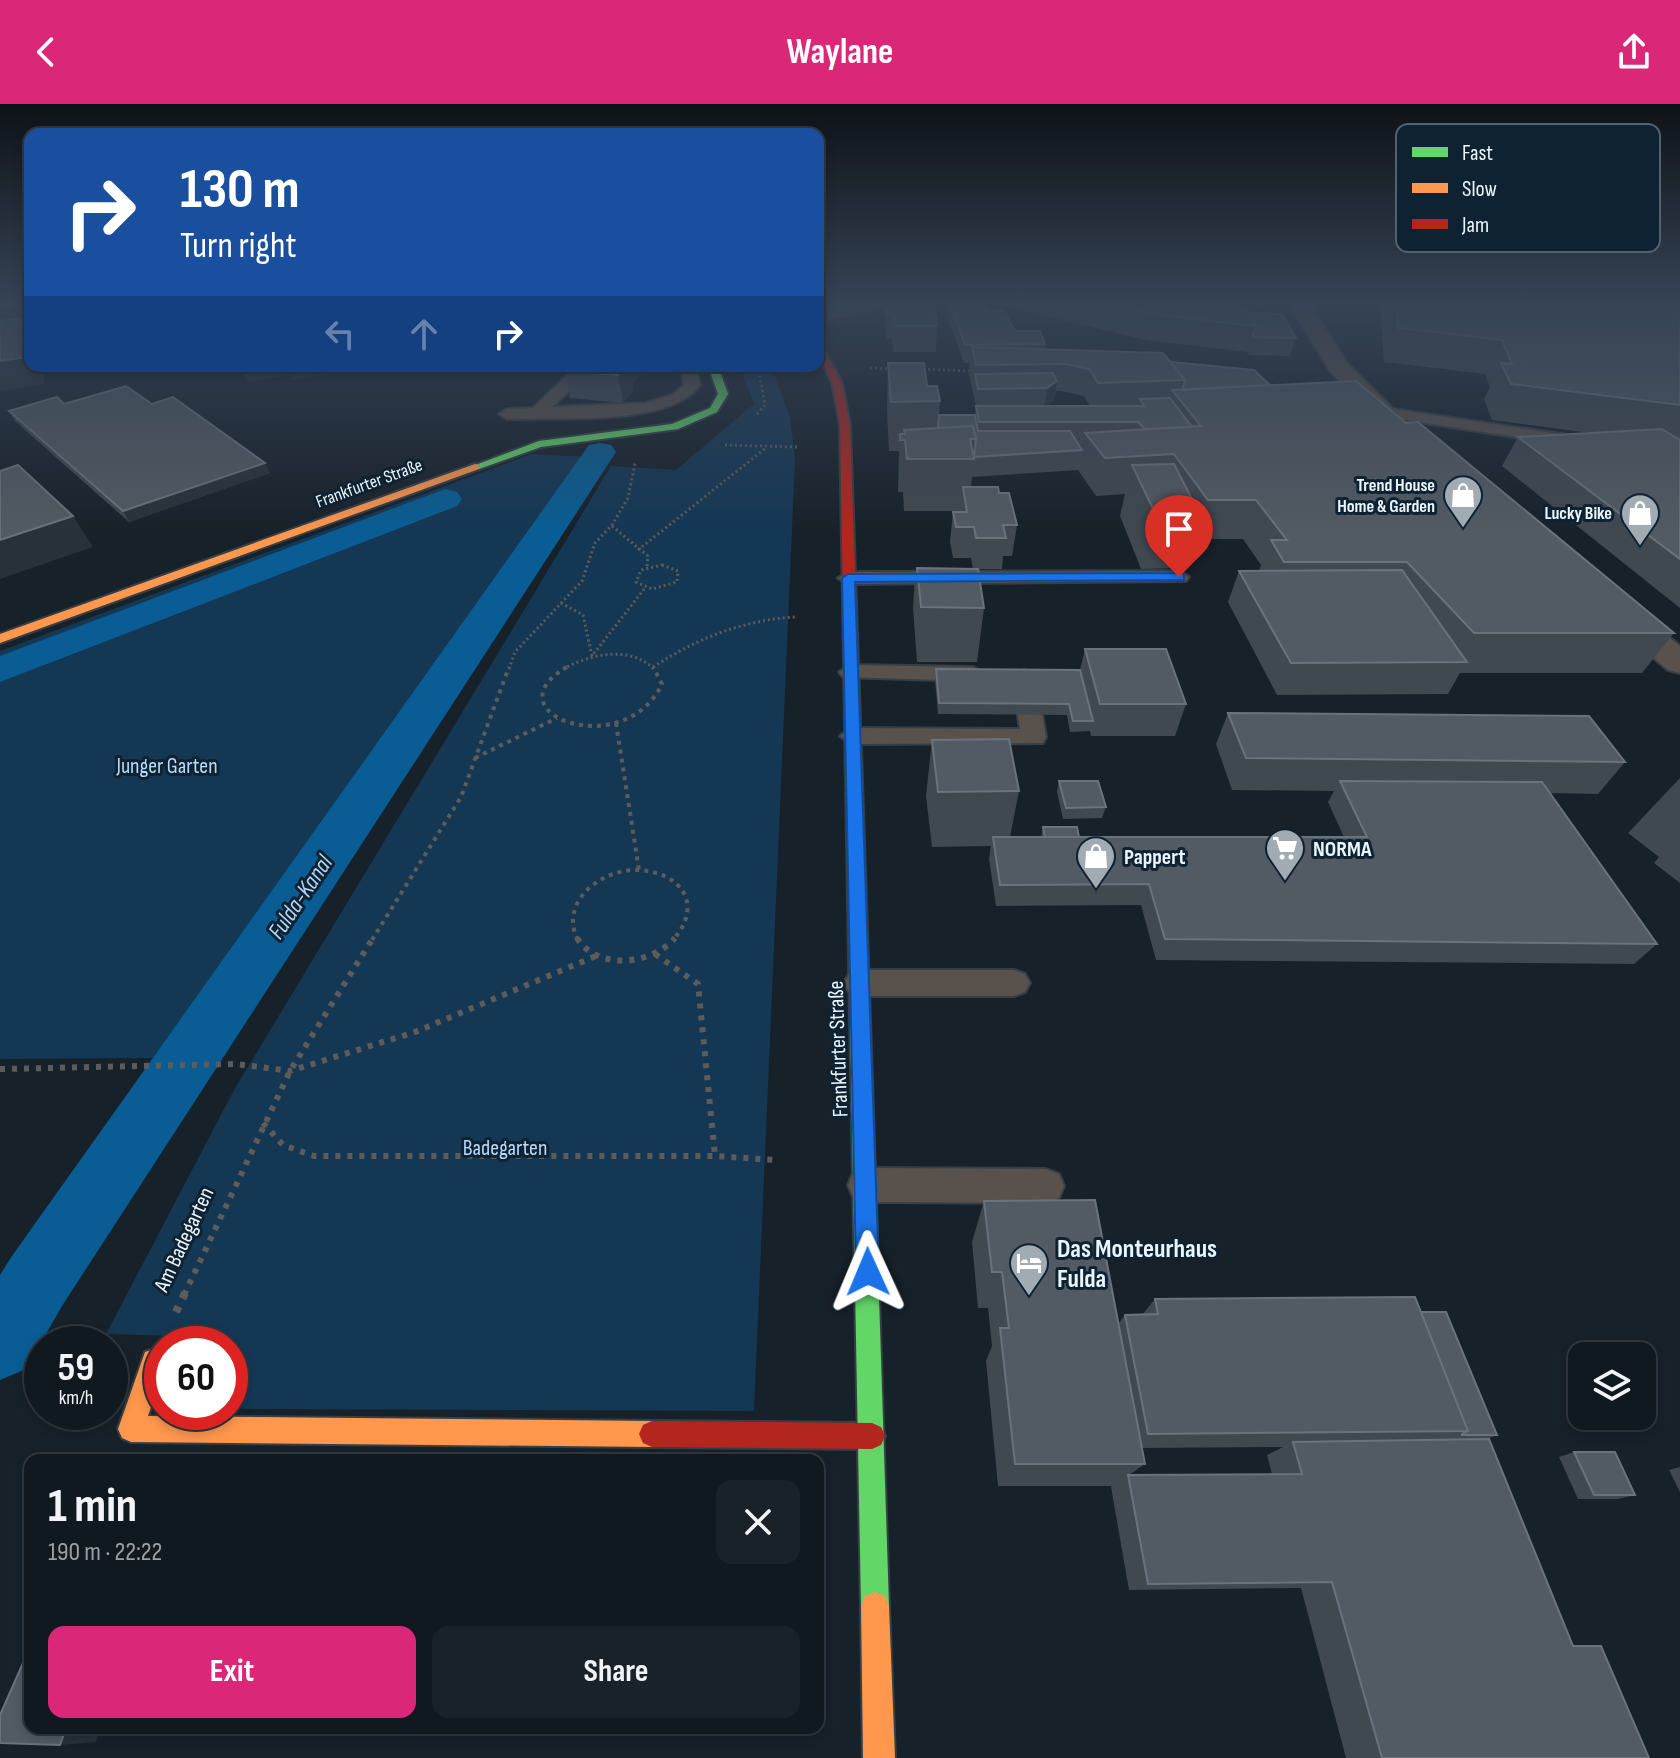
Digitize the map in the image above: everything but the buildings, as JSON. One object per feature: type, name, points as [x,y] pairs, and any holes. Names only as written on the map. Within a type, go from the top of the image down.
[{"type":"main road","name":"Frankfurter Straße","points":[[0,639],[501,456],[566,439],[674,427],[714,410],[723,394],[718,379]]},
{"type":"main road","name":"Frankfurter Straße","points":[[835,379],[845,425],[879,1758]]},
{"type":"main road","points":[[144,1391],[131,1429],[144,1429]]},
{"type":"main road","points":[[237,1430],[872,1436]]},
{"type":"street","points":[[1350,379],[1380,412],[1425,449]]},
{"type":"street","points":[[1591,589],[1680,663]]},
{"type":"lane","points":[[539,411],[572,379]]},
{"type":"lane","points":[[507,414],[595,411],[667,403],[687,394],[692,385],[691,379]]},
{"type":"lane","points":[[1380,412],[1598,445]]},
{"type":"lane","points":[[848,578],[1179,577]]},
{"type":"lane","points":[[851,672],[1024,675],[1034,737],[852,736]]},
{"type":"lane","points":[[860,983],[1014,983]]},
{"type":"lane","points":[[866,1185],[1046,1186]]},
{"type":"path","name":"Am Badegarten","points":[[170,1326],[290,1071],[461,797],[515,652],[582,581],[595,543],[612,525],[628,498],[637,456],[635,432]]},
{"type":"path","points":[[713,445],[798,447]]},
{"type":"path","points":[[638,550],[766,447]]},
{"type":"path","points":[[612,525],[648,556],[647,567]]},
{"type":"path","points":[[592,656],[645,588],[672,585],[680,575],[668,566],[647,567],[635,578],[645,588]]},
{"type":"path","points":[[561,603],[583,615],[592,656]]},
{"type":"path","points":[[653,667],[684,646],[728,629],[762,619],[796,617]]},
{"type":"path","points":[[622,654],[638,657],[653,667],[662,684],[659,695],[635,716],[616,723],[574,724],[557,718],[546,708],[542,696],[545,684],[569,663],[592,656],[622,654]]},
{"type":"path","points":[[474,758],[557,718]]},
{"type":"path","points":[[616,723],[639,870]]},
{"type":"path","points":[[639,870],[673,878],[684,889],[690,901],[690,916],[685,930],[673,943],[655,954],[625,960],[596,956],[581,946],[573,932],[571,918],[577,902],[603,879],[639,870]]},
{"type":"path","points":[[655,954],[698,984],[715,1156]]},
{"type":"path","points":[[0,1069],[236,1064],[290,1071],[415,1032],[596,956]]},
{"type":"path","points":[[263,1123],[283,1145],[314,1156],[715,1156],[776,1160]]},
{"type":"green space","name":"Badegarten","points":[[744,379],[776,379],[790,417],[795,459],[754,1411],[248,1409],[248,1326],[144,1326],[144,1335],[128,1335],[128,1326],[110,1326],[234,1090],[611,466],[676,470],[754,404]]},
{"type":"green space","name":"Junger Garten","points":[[532,454],[587,457],[162,1058],[0,1059],[0,651]]},
{"type":"waterway","name":"Fulda-Kanal","points":[[0,1343],[37,1281],[600,452]]},
{"type":"waterway","name":"Fulda-Kanal","points":[[0,670],[445,499]]},
{"type":"traffic: fast","points":[[475,467],[539,444],[674,427],[714,410],[723,394],[718,379]]},
{"type":"traffic: fast","points":[[860,1019],[875,1606]]},
{"type":"traffic: slow","points":[[0,639],[475,467]]},
{"type":"traffic: slow","points":[[144,1391],[131,1429],[144,1429]]},
{"type":"traffic: slow","points":[[235,1430],[652,1434]]},
{"type":"traffic: slow","points":[[875,1606],[879,1758]]},
{"type":"traffic: jam","points":[[835,379],[845,425],[860,1019]]},
{"type":"traffic: jam","points":[[652,1434],[872,1436]]},
{"type":"place","name":"Trend House Home & Garden","points":[[1463,529]]},
{"type":"place","name":"Lucky Bike","points":[[1640,547]]},
{"type":"place","name":"NORMA","points":[[1285,882]]},
{"type":"place","name":"Pappert","points":[[1096,890]]},
{"type":"place","name":"Das Monteurhaus Fulda","points":[[1029,1297]]},
{"type":"route","points":[[868,1272],[848,578],[1179,577]]}]
